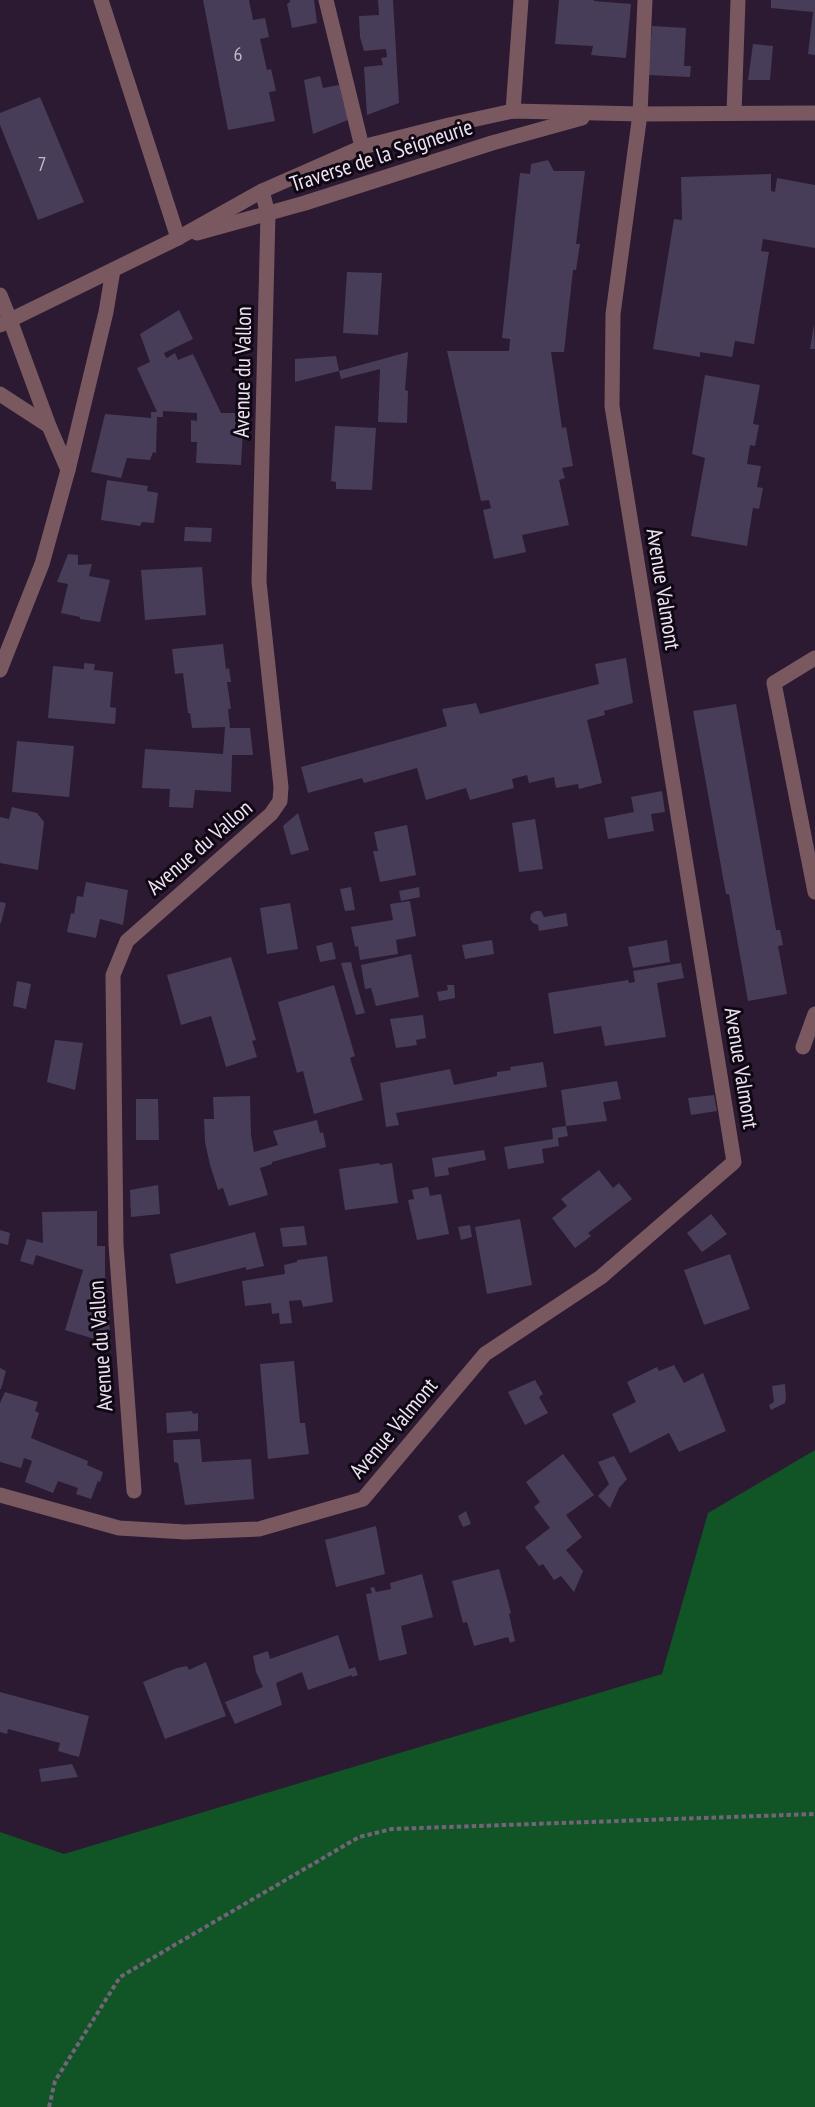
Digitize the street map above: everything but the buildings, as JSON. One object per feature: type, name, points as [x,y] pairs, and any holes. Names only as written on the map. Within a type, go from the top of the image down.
[{"type":"street","points":[[101,0],[178,238]]},
{"type":"street","points":[[326,0],[362,147]]},
{"type":"street","points":[[513,111],[521,0]]},
{"type":"street","points":[[640,114],[645,0]]},
{"type":"street","points":[[734,113],[738,0]]},
{"type":"street","name":"Traverse de la Seigneurie","points":[[5,323],[178,238],[262,190],[362,147],[513,111],[597,114],[815,113]]},
{"type":"street","name":"Traverse de la Seigneurie","points":[[178,238],[268,214],[492,143],[597,114]]},
{"type":"street","name":"Avenue Valmont","points":[[0,1495],[119,1528],[185,1532],[259,1529],[363,1499],[485,1354],[601,1277],[734,1162],[612,406],[613,314],[640,114]]},
{"type":"street","name":"Avenue du Vallon","points":[[134,1491],[116,1244],[114,975],[127,941],[271,814],[280,801],[281,787],[259,582],[268,214],[262,190]]},
{"type":"street","points":[[0,670],[42,564],[68,470],[106,312],[113,270]]},
{"type":"street","points":[[0,295],[5,323],[68,470]]},
{"type":"street","points":[[0,394],[49,426]]},
{"type":"street","points":[[815,658],[774,683],[815,892]]},
{"type":"street","points":[[803,1047],[815,1014]]},
{"type":"path","points":[[49,2107],[55,2081],[120,1977],[358,1838],[392,1829],[815,1814]]},
{"type":"green space","points":[[815,1450],[815,2107],[0,2107],[0,1832],[64,1854],[662,1674],[708,1513]]}]
